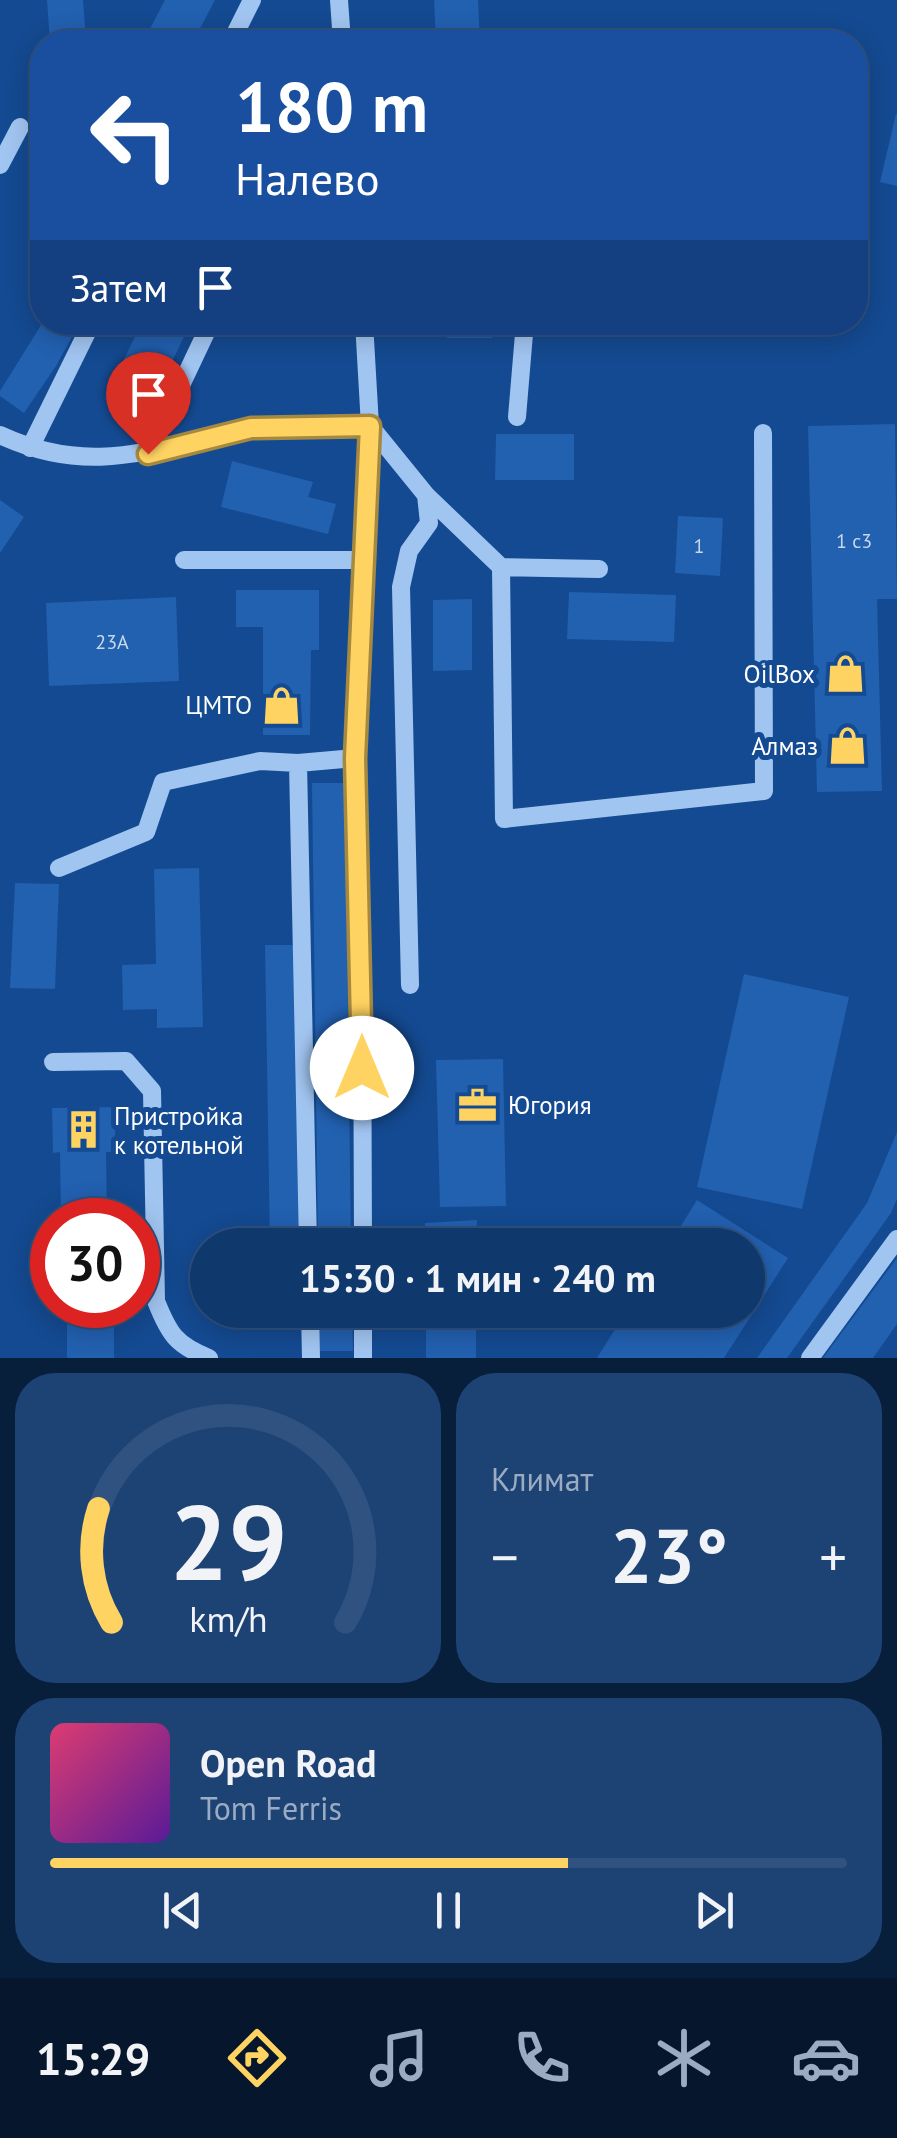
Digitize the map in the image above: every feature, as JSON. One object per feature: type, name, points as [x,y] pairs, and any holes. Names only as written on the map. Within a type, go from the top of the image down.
[{"type":"street","points":[[237,30],[252,0]]},
{"type":"street","points":[[339,0],[341,30]]},
{"type":"street","points":[[0,165],[20,127]]},
{"type":"street","points":[[30,448],[86,335]]},
{"type":"street","points":[[148,454],[205,335]]},
{"type":"street","points":[[363,1228],[362,962],[355,758],[370,426],[365,335]]},
{"type":"street","points":[[517,417],[524,335]]},
{"type":"street","points":[[0,436],[30,448],[100,458],[148,454],[251,428],[370,426]]},
{"type":"street","points":[[370,426],[426,496],[501,568],[598,569]]},
{"type":"street","points":[[501,568],[504,819],[764,791],[762,433]]},
{"type":"street","points":[[410,985],[401,587],[408,551],[429,522],[426,496]]},
{"type":"street","points":[[184,560],[366,560]]},
{"type":"street","points":[[58,868],[146,832],[163,782],[260,761],[298,763],[355,758]]},
{"type":"street","points":[[298,763],[308,1228]]},
{"type":"street","points":[[54,1062],[126,1061],[152,1091],[156,1302],[166,1327],[183,1348],[208,1358]]},
{"type":"street","points":[[810,1358],[897,1240]]},
{"type":"street","points":[[310,1328],[311,1358]]},
{"type":"street","points":[[363,1328],[363,1358]]},
{"type":"building","points":[[47,0],[83,0],[85,30],[49,30]]},
{"type":"building","points":[[165,0],[215,0],[199,30],[149,30]]},
{"type":"building","points":[[434,0],[478,0],[479,30],[435,30]]},
{"type":"building","points":[[897,114],[897,186],[880,182]]},
{"type":"building","points":[[35,335],[73,335],[24,413],[0,396]]},
{"type":"building","points":[[136,335],[185,335],[145,418],[105,399]]},
{"type":"building","points":[[447,335],[492,335],[492,338]]},
{"type":"building","points":[[895,424],[897,599],[877,599],[882,791],[817,792],[808,426]]},
{"type":"building","points":[[496,434],[574,434],[574,480],[495,480]]},
{"type":"building","points":[[232,461],[313,482],[308,497],[336,504],[328,534],[221,507]]},
{"type":"building","points":[[0,500],[24,517],[0,553]]},
{"type":"building","points":[[678,516],[723,518],[720,576],[675,573]]},
{"type":"building","points":[[236,590],[319,590],[319,650],[311,650],[310,735],[263,735],[263,627],[236,627]]},
{"type":"building","points":[[569,592],[676,595],[674,642],[567,639]]},
{"type":"building","points":[[176,597],[179,681],[49,686],[46,603]]},
{"type":"building","points":[[472,599],[472,670],[433,671],[433,600]]},
{"type":"building","points":[[312,783],[345,783],[351,1228],[318,1228]]},
{"type":"building","points":[[199,868],[203,1027],[157,1028],[157,1009],[123,1010],[122,965],[156,964],[154,869]]},
{"type":"building","points":[[15,883],[59,884],[55,989],[10,988]]},
{"type":"building","points":[[265,945],[295,945],[300,1228],[270,1228]]},
{"type":"building","points":[[744,974],[849,997],[802,1209],[697,1187]]},
{"type":"building","points":[[503,1059],[506,1206],[440,1207],[436,1060]]},
{"type":"building","points":[[115,1107],[115,1152],[106,1152],[107,1198],[61,1198],[60,1152],[53,1153],[52,1108]]},
{"type":"building","points":[[897,1132],[897,1199],[891,1213],[787,1358],[757,1358],[867,1203]]},
{"type":"building","points":[[697,1200],[741,1228],[680,1228]]},
{"type":"building","points":[[477,1220],[477,1228],[425,1228],[425,1223]]},
{"type":"building","points":[[765,1243],[788,1258],[765,1294]]},
{"type":"building","points":[[897,1258],[897,1324],[873,1358],[823,1358]]},
{"type":"building","points":[[67,1328],[114,1328],[114,1358],[67,1358]]},
{"type":"building","points":[[319,1328],[352,1328],[353,1351],[319,1351]]},
{"type":"building","points":[[426,1328],[476,1328],[476,1358],[426,1358]]},
{"type":"building","points":[[616,1328],[743,1328],[724,1358],[597,1358]]},
{"type":"place","name":"OilBox","points":[[845,674]]},
{"type":"place","name":"ЦМТО","points":[[282,705]]},
{"type":"place","name":"Алмаз","points":[[848,746]]},
{"type":"place","name":"Югория","points":[[478,1105]]},
{"type":"place","name":"Пристройка к котельной","points":[[84,1130]]},
{"type":"route","points":[[148,454],[251,428],[370,426],[355,758],[362,1068]]}]
